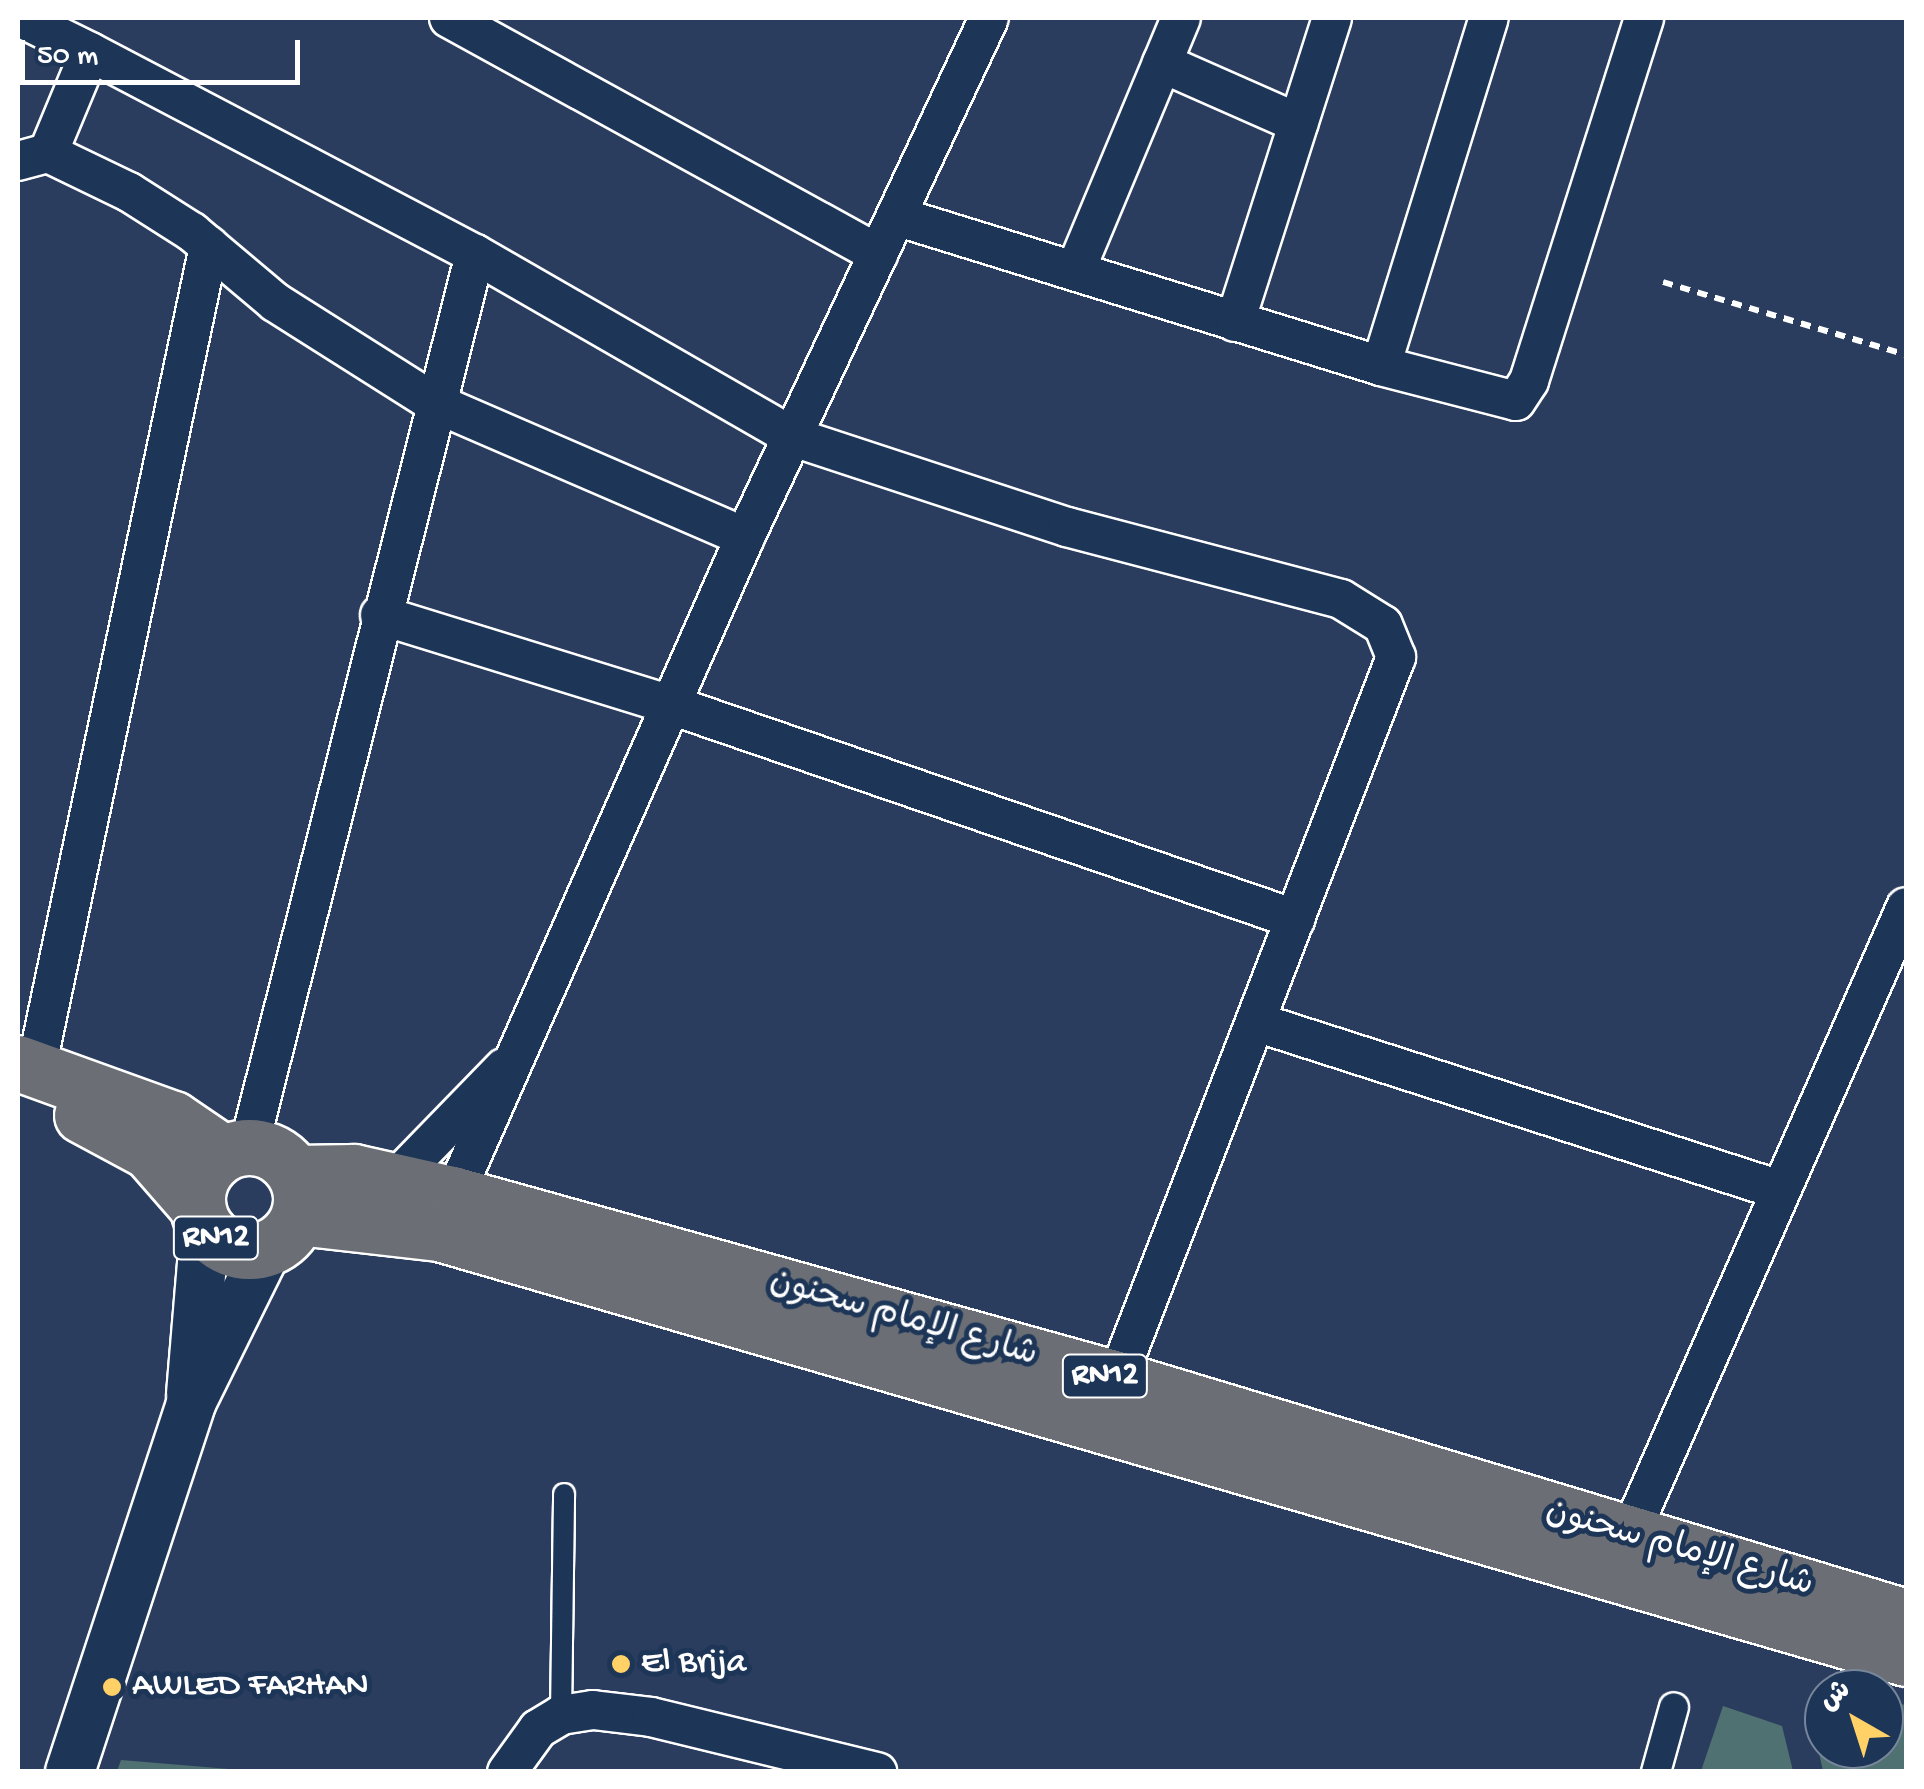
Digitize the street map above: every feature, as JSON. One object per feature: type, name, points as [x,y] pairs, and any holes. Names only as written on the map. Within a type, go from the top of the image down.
[{"type":"main road","name":"شارع الإمام سحنون","points":[[24,1075],[173,1119],[266,1187],[446,1213],[1116,1379],[1906,1616]]},
{"type":"main road","name":"RN12","points":[[24,1075],[137,1142],[201,1217],[244,1252],[266,1187],[202,1176],[201,1217]]},
{"type":"main road","name":"شارع الإمام سحنون","points":[[266,1187],[354,1172],[394,1181],[446,1213],[1906,1658]]},
{"type":"street","points":[[21,18],[475,254],[794,437],[1067,526],[1341,599],[1382,624],[1396,657],[1116,1379]]},
{"type":"street","points":[[449,18],[878,254]]},
{"type":"street","points":[[446,1213],[495,1111],[506,1067],[674,706],[745,537],[899,217],[989,18]]},
{"type":"street","points":[[1076,269],[1181,18]]},
{"type":"street","points":[[1235,322],[1332,18]]},
{"type":"street","points":[[1381,366],[1489,18]]},
{"type":"street","points":[[899,217],[1507,403],[1524,394],[1644,18]]},
{"type":"street","points":[[90,52],[33,157],[162,210],[275,302],[433,402],[745,537]]},
{"type":"street","points":[[1162,63],[1298,123]]},
{"type":"street","points":[[24,1075],[208,246]]},
{"type":"street","points":[[70,1772],[266,1187],[380,616],[433,402],[475,254]]},
{"type":"street","points":[[380,616],[674,706],[1294,919]]},
{"type":"street","points":[[1629,1536],[1906,907]]},
{"type":"street","points":[[1256,1022],[1780,1190]]},
{"type":"street","points":[[394,1181],[506,1067]]},
{"type":"street","points":[[191,1402],[201,1217]]},
{"type":"street","points":[[1656,1772],[1674,1707]]},
{"type":"street","points":[[507,1772],[538,1729],[561,1715],[593,1710],[651,1717],[878,1772]]},
{"type":"lane","points":[[561,1715],[564,1494]]},
{"type":"path","points":[[1663,282],[1906,355]]},
{"type":"green space","points":[[1906,1705],[1906,1771],[1823,1771],[1904,1769]]},
{"type":"green space","points":[[1723,1706],[1782,1726],[1793,1771],[1701,1771]]},
{"type":"green space","points":[[121,1760],[253,1771],[117,1771]]},
{"type":"place","name":"El Brija","points":[[621,1664]]},
{"type":"place","name":"AWLED FARHAN","points":[[112,1687]]}]
